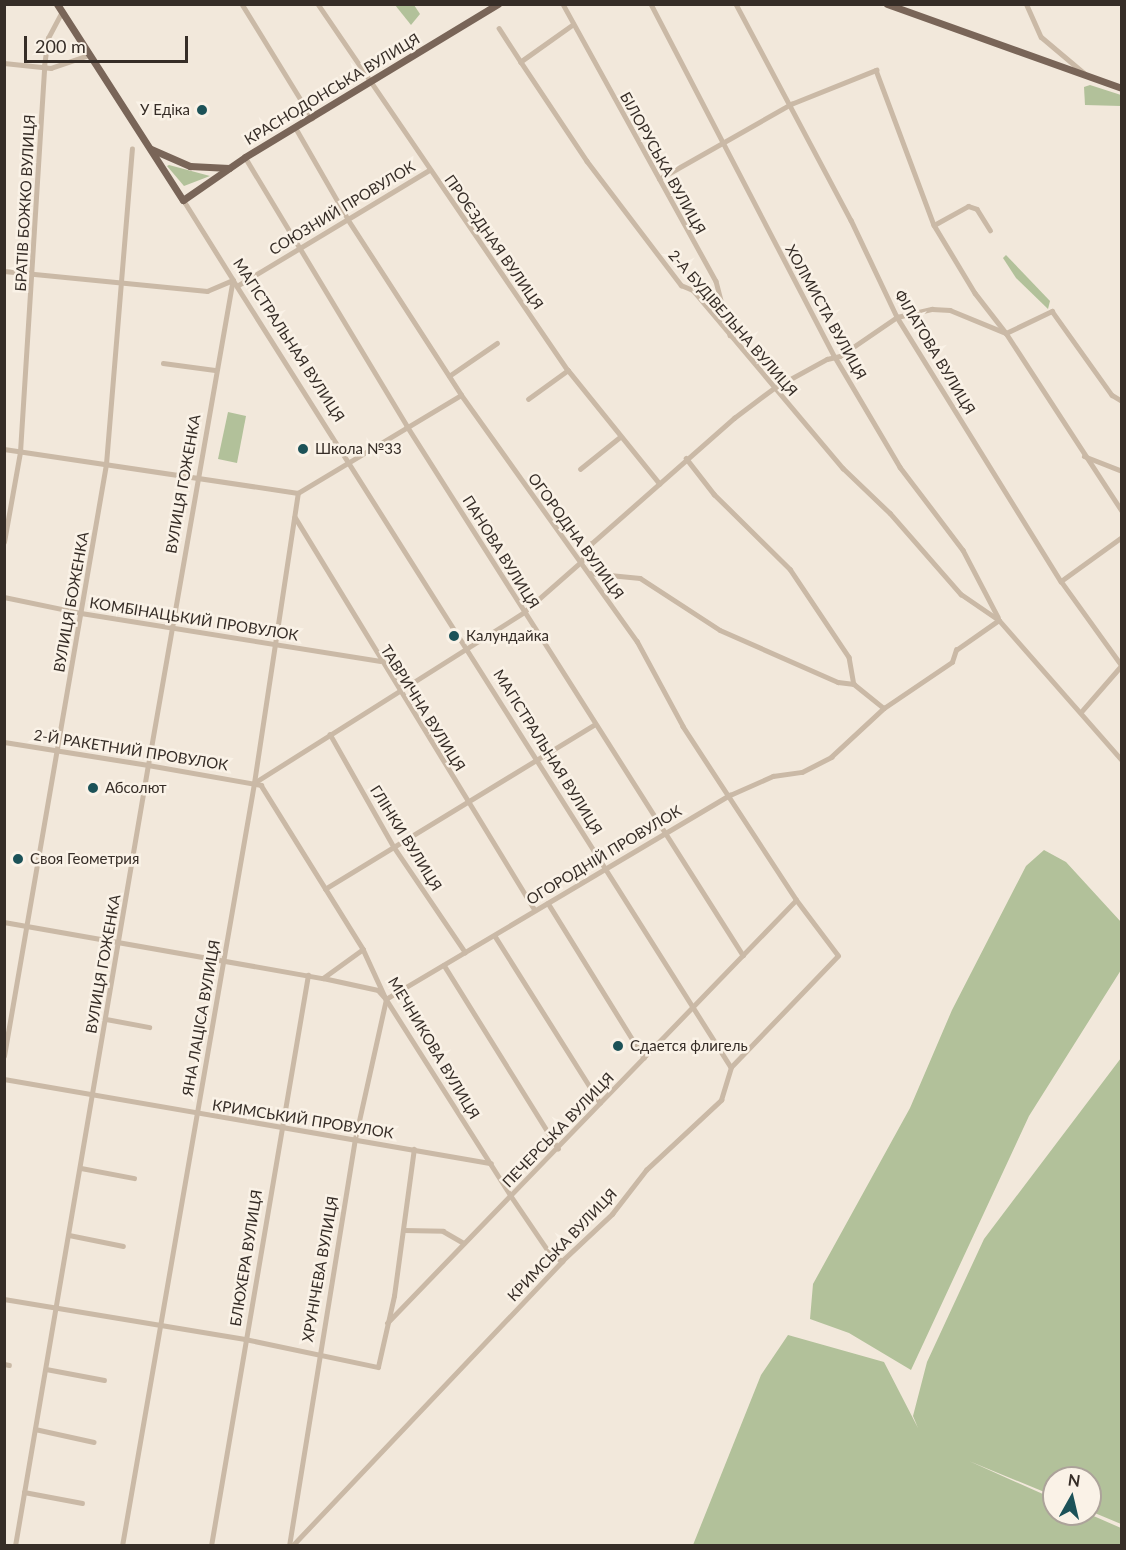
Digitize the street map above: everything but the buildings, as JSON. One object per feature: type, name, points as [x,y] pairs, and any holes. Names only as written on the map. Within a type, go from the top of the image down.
[{"type":"main road","points":[[57,4],[89,55]]},
{"type":"main road","name":"КРАСНОДОНСЬКА ВУЛИЦЯ","points":[[183,200],[245,157],[498,4]]},
{"type":"main road","points":[[887,4],[1091,79],[1122,88]]},
{"type":"main road","name":"МАГІСТРАЛЬНАЯ ВУЛИЦЯ","points":[[89,55],[183,200]]},
{"type":"main road","points":[[149,148],[190,166],[229,168]]},
{"type":"street","points":[[242,4],[312,118]]},
{"type":"street","name":"ПРОЄЗДНАЯ ВУЛИЦЯ","points":[[318,4],[429,170],[568,370],[620,438],[660,484]]},
{"type":"street","name":"БІЛОРУСЬКА ВУЛИЦЯ","points":[[563,4],[716,281],[730,338]]},
{"type":"street","name":"ХОЛМИСТА ВУЛИЦЯ","points":[[651,4],[721,144],[835,357],[900,466],[963,550],[999,620]]},
{"type":"street","name":"ФІЛАТОВА ВУЛИЦЯ","points":[[736,4],[791,104],[897,316],[1061,581],[1121,666]]},
{"type":"street","points":[[1026,4],[1041,37],[1062,51],[1091,79]]},
{"type":"street","name":"БРАТІВ БОЖКО ВУЛИЦЯ","points":[[4,542],[20,452],[34,273],[44,66],[48,38],[62,12]]},
{"type":"street","points":[[521,62],[573,25]]},
{"type":"street","name":"2-А БУДІВЕЛЬНА ВУЛИЦЯ","points":[[499,28],[587,161],[681,285],[693,290],[730,338],[774,388],[961,594],[999,620]]},
{"type":"street","points":[[4,63],[63,67],[89,55]]},
{"type":"street","points":[[659,179],[791,104],[876,70],[934,225],[975,293],[1006,333],[1084,456],[1122,511]]},
{"type":"street","name":"ОГОРОДНА ВУЛИЦЯ","points":[[295,128],[348,220],[449,376],[638,642],[683,727],[730,795],[796,900],[838,956]]},
{"type":"street","name":"ВУЛИЦЯ БОЖЕНКА","points":[[4,1056],[106,464],[118,282],[132,149]]},
{"type":"street","name":"ПАНОВА ВУЛИЦЯ","points":[[245,157],[297,248],[407,426],[594,725],[743,955]]},
{"type":"street","name":"СОЮЗНИЙ ПРОВУЛОК","points":[[237,286],[429,170]]},
{"type":"street","name":"МАГІСТРАЛЬНАЯ ВУЛИЦЯ","points":[[183,200],[351,460],[603,868],[731,1067]]},
{"type":"street","points":[[934,225],[968,206],[977,209],[990,230]]},
{"type":"street","points":[[4,271],[207,291],[233,280]]},
{"type":"street","name":"ВУЛИЦЯ ГОЖЕНКА","points":[[15,1545],[81,1168],[196,478],[233,280]]},
{"type":"street","points":[[254,783],[330,734],[402,692],[524,612],[581,562],[591,544],[660,484],[686,458],[774,388],[835,357],[897,316],[932,309],[950,310],[1006,333],[1052,311],[1112,395],[1122,401]]},
{"type":"street","points":[[449,376],[497,343]]},
{"type":"street","points":[[163,363],[215,370]]},
{"type":"street","points":[[528,399],[568,370]]},
{"type":"street","points":[[4,449],[298,493],[461,394]]},
{"type":"street","points":[[580,469],[620,438]]},
{"type":"street","points":[[1084,456],[1122,471]]},
{"type":"street","points":[[686,458],[714,494],[790,569],[849,657],[854,684]]},
{"type":"street","name":"ЯНА ЛАЦІСА ВУЛИЦЯ","points":[[122,1545],[162,1325],[254,783],[298,493]]},
{"type":"street","name":"ТАВРИЧНА ВУЛИЦЯ","points":[[294,517],[380,661],[402,692],[467,802],[536,910]]},
{"type":"street","points":[[1061,581],[1122,537]]},
{"type":"street","points":[[589,573],[640,578],[720,630],[838,682],[854,684],[884,708]]},
{"type":"street","name":"КОМБІНАЦЬКИЙ ПРОВУЛОК","points":[[4,597],[81,613],[380,661]]},
{"type":"street","points":[[999,620],[1122,760]]},
{"type":"street","name":"ОГОРОДНІЙ ПРОВУЛОК","points":[[386,999],[495,936],[603,868],[730,795],[773,776],[802,772],[831,757],[884,708],[952,662],[956,650],[999,620]]},
{"type":"street","points":[[1081,712],[1121,666]]},
{"type":"street","points":[[325,889],[594,725]]},
{"type":"street","name":"ГЛІНКИ ВУЛИЦЯ","points":[[330,734],[394,847],[465,952]]},
{"type":"street","name":"2-Й РАКЕТНИЙ ПРОВУЛОК","points":[[4,742],[254,783]]},
{"type":"street","name":"МЕЧНИКОВА ВУЛИЦЯ","points":[[254,783],[261,785],[278,807],[363,949],[386,999],[511,1196],[549,1252],[562,1262]]},
{"type":"street","name":"ПЕЧЕРСЬКА ВУЛИЦЯ","points":[[386,1324],[796,900]]},
{"type":"street","points":[[548,903],[644,1058]]},
{"type":"street","points":[[4,922],[119,940],[308,975],[378,990],[386,999]]},
{"type":"street","points":[[495,936],[600,1103]]},
{"type":"street","points":[[322,978],[363,949]]},
{"type":"street","name":"КРИМСЬКА ВУЛИЦЯ","points":[[290,1545],[562,1262],[612,1214],[645,1170],[721,1100],[731,1067],[838,956]]},
{"type":"street","points":[[444,965],[558,1148]]},
{"type":"street","name":"БЛЮХЕРА ВУЛИЦЯ","points":[[211,1545],[308,975]]},
{"type":"street","name":"ХРУНІЧЕВА ВУЛИЦЯ","points":[[290,1545],[317,1353],[355,1139],[386,999]]},
{"type":"street","points":[[106,1019],[149,1027]]},
{"type":"street","name":"КРИМСЬКИЙ ПРОВУЛОК","points":[[4,1079],[280,1129],[355,1139],[491,1163]]},
{"type":"street","points":[[4,1299],[245,1339],[378,1367],[404,1230],[414,1149]]},
{"type":"street","points":[[81,1168],[134,1178]]},
{"type":"street","points":[[404,1230],[443,1231],[464,1243]]},
{"type":"street","points":[[69,1235],[123,1246]]},
{"type":"street","points":[[46,1369],[104,1380]]},
{"type":"street","points":[[35,1429],[94,1442]]},
{"type":"street","points":[[24,1492],[82,1503]]},
{"type":"green space","points":[[395,5],[414,5],[420,14],[411,25]]},
{"type":"green space","points":[[1090,85],[1121,95],[1121,106],[1085,105],[1084,87]]},
{"type":"green space","points":[[169,165],[210,176],[184,186],[167,166]]},
{"type":"green space","points":[[1006,255],[1050,301],[1048,309],[1016,278],[1003,258]]},
{"type":"green space","points":[[228,412],[246,416],[237,463],[218,459]]},
{"type":"green space","points":[[1044,850],[1066,862],[1121,922],[1121,970],[1029,1116],[911,1370],[849,1333],[810,1319],[813,1284],[910,1108],[952,1010],[1026,866]]},
{"type":"green space","points":[[1121,1058],[1121,1524],[1102,1516],[1102,1466],[1042,1466],[1042,1491],[969,1461],[1042,1494],[1042,1526],[1102,1526],[1102,1520],[1121,1528],[1121,1545],[693,1545],[761,1375],[788,1335],[884,1362],[918,1428],[913,1416],[927,1362],[984,1239]]},
{"type":"place","name":"У Едіка","points":[[202,110]]},
{"type":"place","name":"Школа №33","points":[[303,449]]},
{"type":"place","name":"Калундайка","points":[[454,636]]},
{"type":"place","name":"Абсолют","points":[[93,788]]},
{"type":"place","name":"Своя Геометрия","points":[[18,859]]},
{"type":"place","name":"Сдается флигель","points":[[618,1046]]}]
